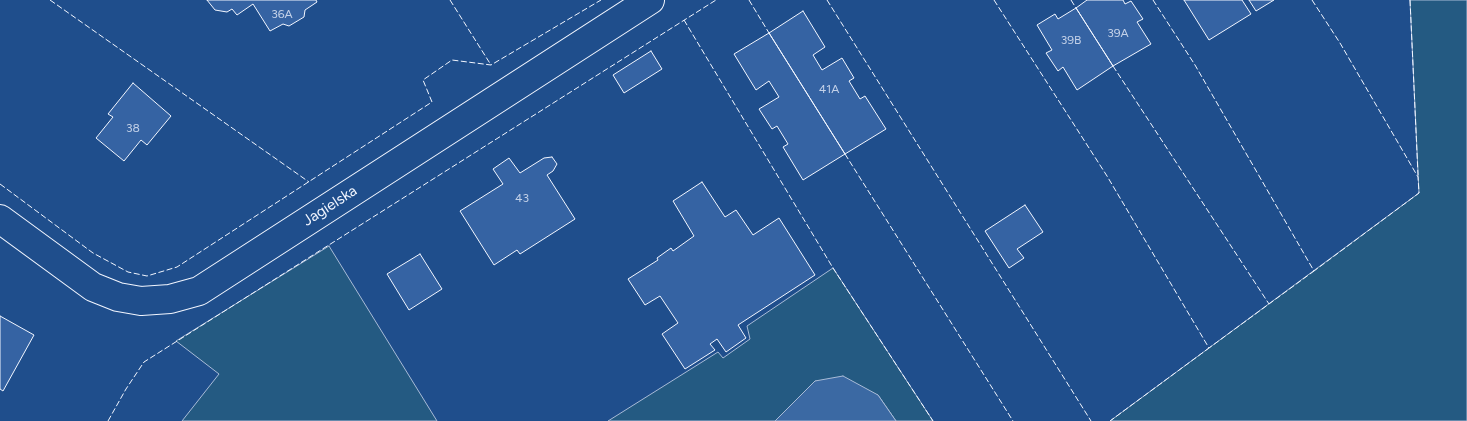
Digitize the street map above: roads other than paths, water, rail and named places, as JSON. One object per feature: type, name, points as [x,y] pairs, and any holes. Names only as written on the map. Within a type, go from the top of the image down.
[{"type":"street","name":"Jagielska","points":[[0,219],[93,287],[118,298],[141,301],[170,299],[200,291],[650,0]]}]
